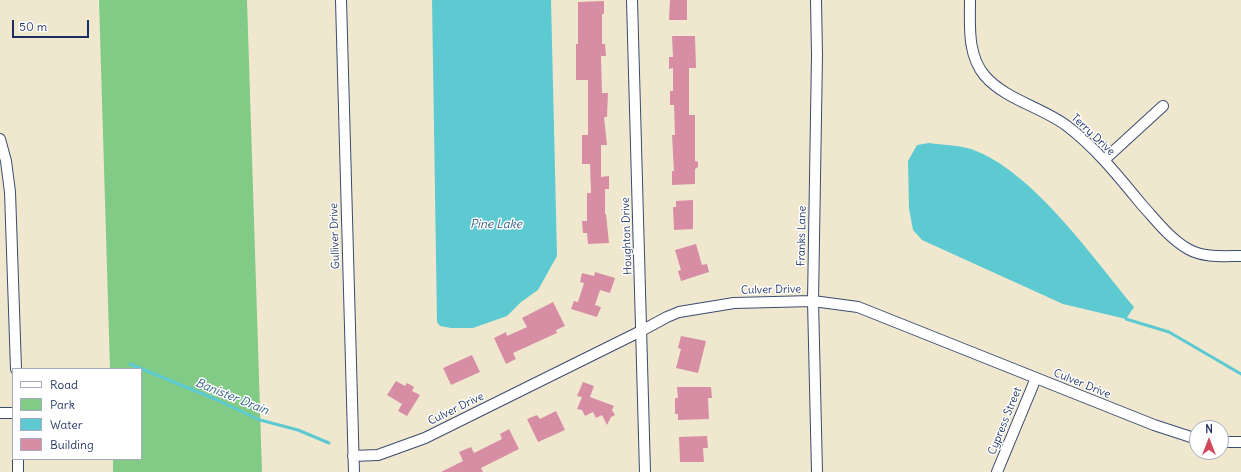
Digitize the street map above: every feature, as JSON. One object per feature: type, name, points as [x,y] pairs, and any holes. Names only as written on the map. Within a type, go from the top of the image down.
[{"type":"street","name":"Gulliver Drive","points":[[341,0],[354,472]]},
{"type":"street","name":"Houghton Drive","points":[[632,0],[645,472]]},
{"type":"street","name":"Franks Lane","points":[[816,0],[817,55],[813,301],[818,472]]},
{"type":"street","name":"Terry Drive","points":[[970,0],[972,50],[977,64],[985,76],[1027,105],[1058,120],[1068,127],[1104,160],[1156,221],[1177,242],[1204,255],[1214,257],[1241,256]]},
{"type":"street","points":[[1104,160],[1163,106]]},
{"type":"street","points":[[0,139],[6,161],[10,192],[16,368]]},
{"type":"street","name":"Culver Drive","points":[[353,456],[378,455],[425,438],[667,317],[691,309],[734,303],[813,301],[842,304],[858,308],[1154,425],[1189,436]]},
{"type":"street","name":"Cypress Street","points":[[997,472],[1036,378]]},
{"type":"street","points":[[0,414],[12,413]]},
{"type":"street","points":[[1229,442],[1241,442]]},
{"type":"street","points":[[18,460],[18,472]]},
{"type":"green space","points":[[99,0],[247,0],[262,472],[113,472],[113,460],[142,460],[142,368],[110,368]]},
{"type":"water","name":"Pine Lake","points":[[432,0],[551,0],[557,256],[538,290],[521,302],[507,316],[473,328],[451,328],[440,326],[437,322]]},
{"type":"water","points":[[929,143],[971,149],[994,160],[1017,176],[1039,195],[1080,241],[1134,307],[1126,319],[1063,304],[922,240],[913,230],[909,208],[908,161],[917,145]]},
{"type":"building","points":[[670,0],[687,0],[687,20],[669,20]]},
{"type":"building","points":[[604,1],[604,14],[602,14],[602,44],[605,44],[606,56],[601,56],[602,93],[608,93],[607,117],[604,117],[607,145],[601,145],[601,177],[609,176],[609,189],[605,189],[605,214],[609,243],[588,244],[587,233],[583,233],[582,221],[587,221],[587,193],[591,193],[590,164],[582,164],[582,135],[588,135],[588,80],[576,80],[578,2]]},
{"type":"building","points":[[672,36],[695,36],[696,68],[689,68],[689,115],[695,115],[695,161],[698,162],[698,167],[695,169],[695,184],[672,185],[672,171],[674,171],[672,135],[675,135],[674,105],[670,105],[670,91],[673,91],[673,68],[669,69],[669,57],[673,57]]},
{"type":"building","points":[[693,200],[693,229],[674,230],[673,207],[676,207],[676,201]]},
{"type":"building","points":[[696,244],[702,265],[707,264],[709,272],[681,281],[678,271],[681,270],[675,250]]},
{"type":"building","points":[[595,272],[615,278],[610,293],[600,290],[595,305],[601,307],[597,317],[571,309],[574,301],[578,302],[584,283],[580,282],[582,273],[594,276]]},
{"type":"building","points":[[553,302],[565,326],[556,330],[557,333],[513,353],[516,359],[506,364],[494,338],[506,332],[507,336],[527,327],[522,318]]},
{"type":"building","points":[[681,336],[706,341],[698,373],[676,368],[681,349],[678,348]]},
{"type":"building","points":[[472,355],[480,372],[451,385],[443,368]]},
{"type":"building","points":[[396,381],[405,386],[407,383],[414,387],[412,391],[420,395],[407,416],[398,411],[402,404],[387,395]]},
{"type":"building","points":[[583,382],[594,386],[590,397],[614,406],[612,410],[615,415],[611,417],[607,425],[602,415],[596,418],[593,412],[585,416],[582,410],[577,409],[582,397],[577,396]]},
{"type":"building","points":[[677,387],[711,387],[712,398],[708,398],[709,419],[678,420],[678,414],[675,414],[675,398],[678,398]]},
{"type":"building","points":[[556,411],[565,430],[538,442],[527,419],[537,415],[540,419]]},
{"type":"building","points":[[509,429],[519,449],[481,468],[483,472],[441,472],[463,461],[459,452],[471,447],[474,453],[502,439],[500,434]]},
{"type":"building","points":[[707,436],[708,448],[703,448],[704,462],[680,462],[679,437]]},
{"type":"waterway","points":[[1126,319],[1169,332],[1241,374]]},
{"type":"waterway","name":"Banister Drain","points":[[130,364],[140,368]]},
{"type":"waterway","name":"Banister Drain","points":[[142,369],[215,399],[260,420],[298,430],[329,443]]}]
